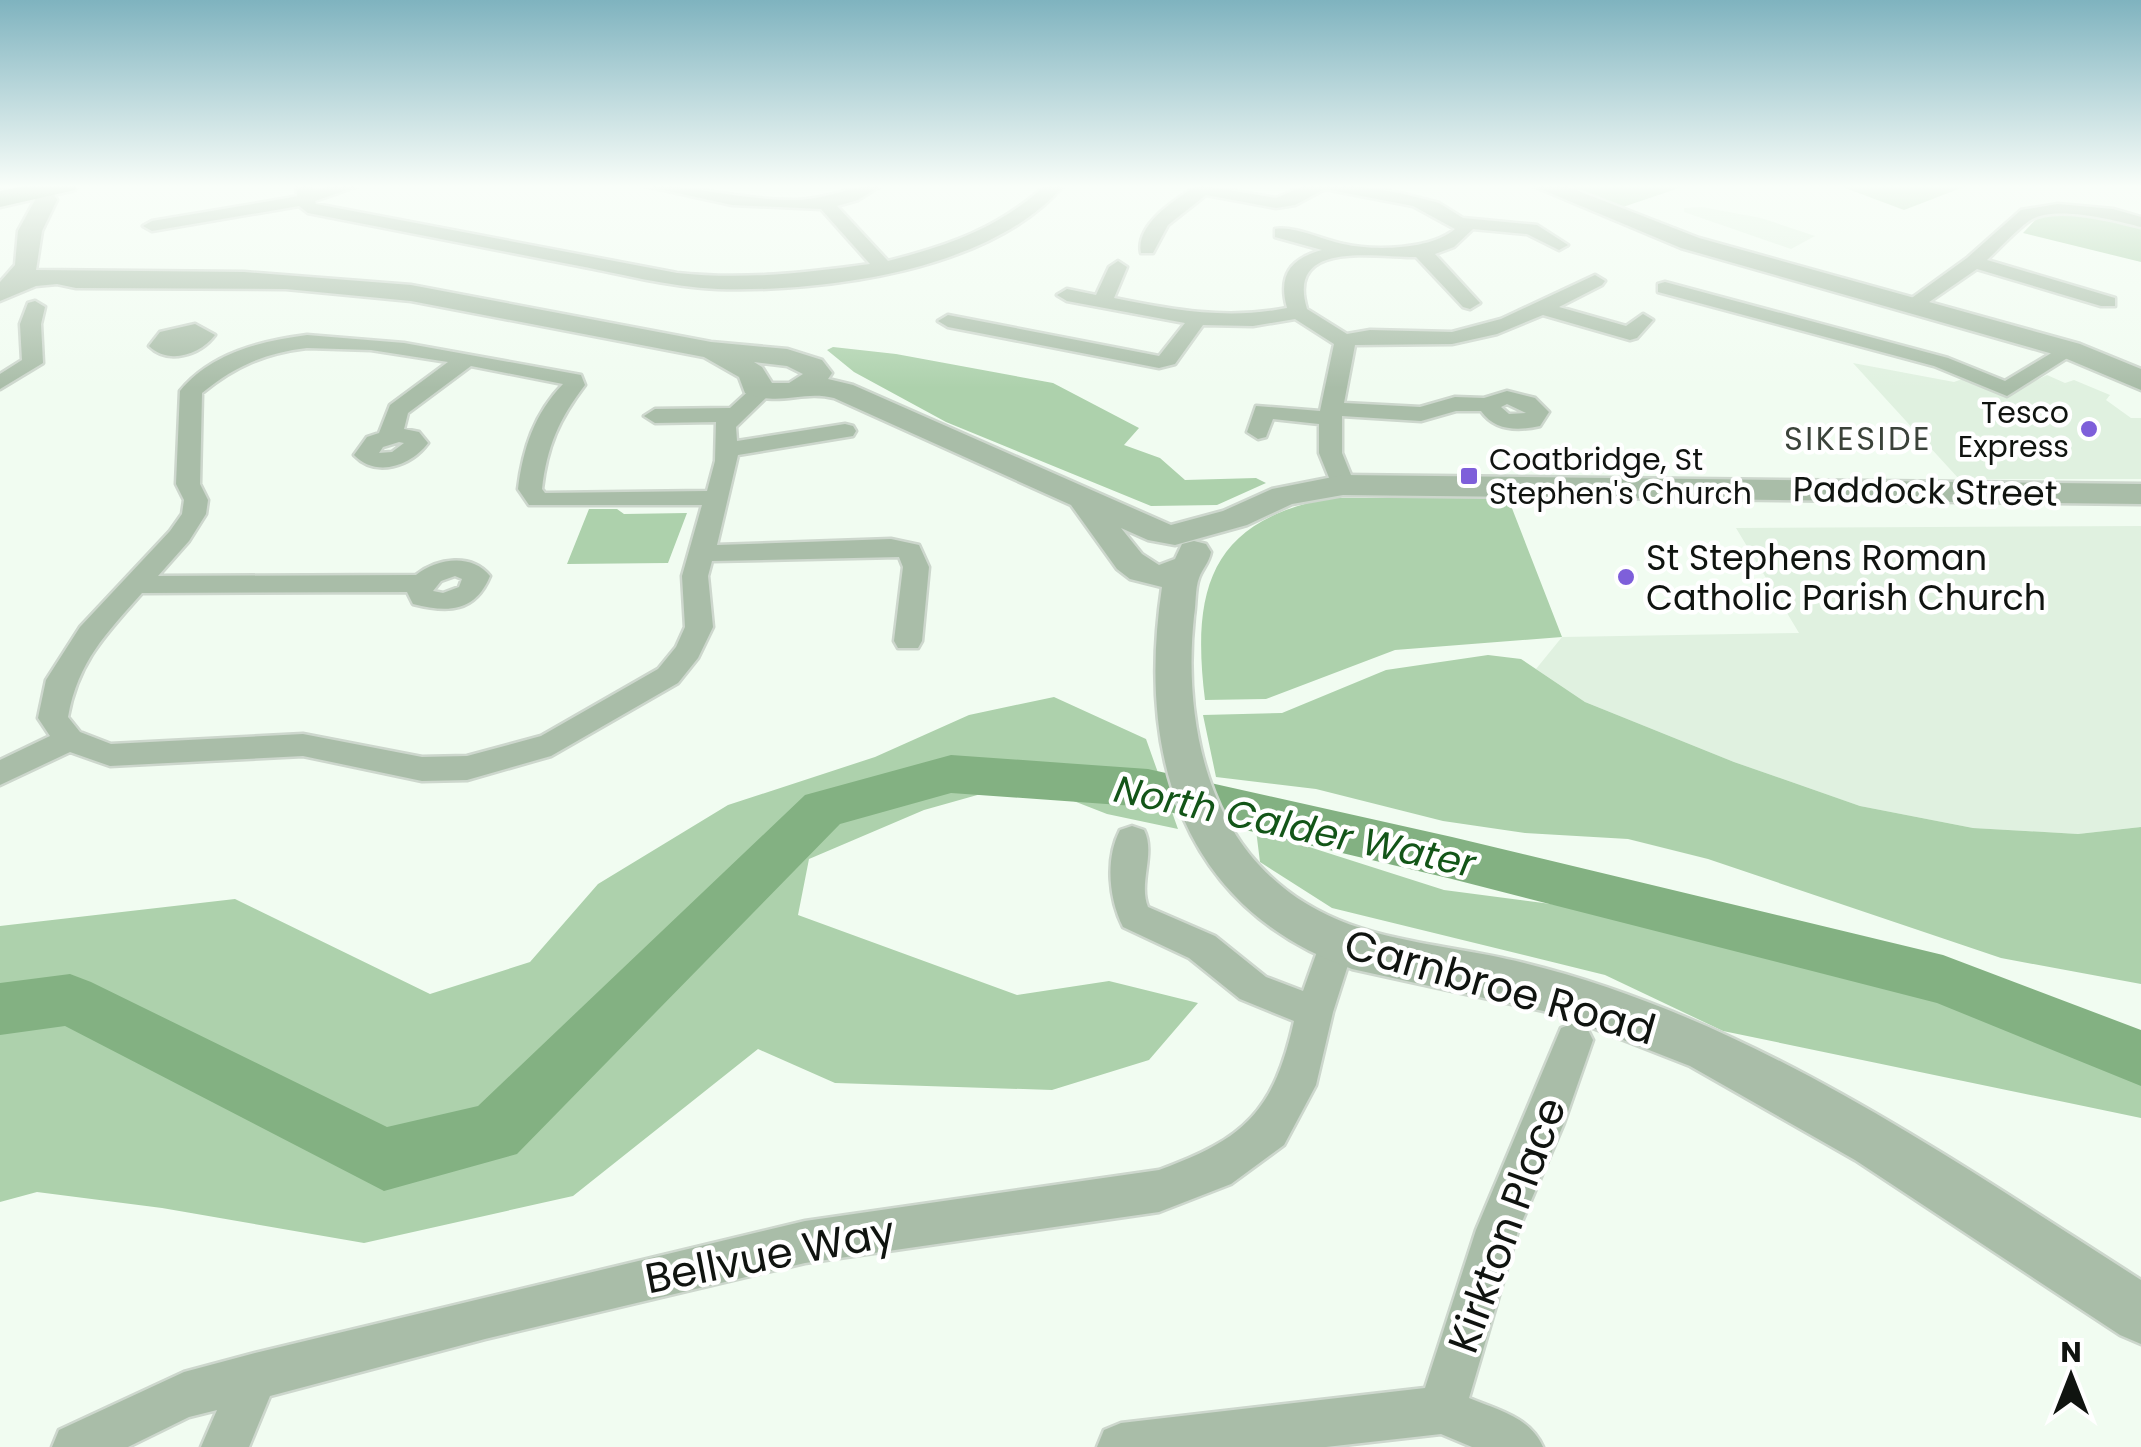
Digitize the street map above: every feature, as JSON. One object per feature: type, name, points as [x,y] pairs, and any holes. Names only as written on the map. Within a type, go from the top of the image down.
[{"type":"street","points":[[539,253],[716,283],[779,282],[884,268],[944,253]]},
{"type":"street","points":[[870,253],[884,268]]},
{"type":"street","points":[[1298,312],[1291,284],[1294,272],[1337,253]]},
{"type":"street","points":[[1421,253],[1442,268],[1448,283],[1472,305]]},
{"type":"street","points":[[1727,253],[2070,350],[2141,380]]},
{"type":"street","points":[[1912,305],[1984,253]]},
{"type":"street","points":[[2,294],[22,276],[30,255],[48,276],[73,287]]},
{"type":"street","points":[[1974,262],[2108,302]]},
{"type":"street","points":[[1103,301],[1118,267]]},
{"type":"street","points":[[2,294],[48,276]]},
{"type":"street","points":[[0,383],[32,364],[36,350],[28,329],[35,307],[73,287],[161,278],[276,281],[413,293],[714,351],[805,360],[818,373],[811,384],[793,392],[757,382],[714,351]]},
{"type":"street","points":[[1344,341],[1358,337],[1424,340],[1498,328],[1587,285],[1555,279]]},
{"type":"street","points":[[1664,288],[1941,362],[2007,389],[2070,350]]},
{"type":"street","points":[[2,294],[35,307]]},
{"type":"street","points":[[1068,295],[1198,316],[1253,320],[1298,312],[1344,341],[1346,352],[1326,443],[1332,468],[1342,485]]},
{"type":"street","points":[[1542,308],[1630,334],[1643,320]]},
{"type":"street","points":[[948,321],[1159,362],[1168,360],[1198,316]]},
{"type":"street","points":[[716,498],[538,500],[530,489],[534,449],[551,411],[574,384],[573,380],[324,338],[230,360],[191,391],[188,484],[196,500],[194,514],[180,536],[90,634],[60,680],[53,718],[69,740],[110,755],[303,745],[422,768],[468,768],[552,745],[668,676],[688,651],[699,627],[695,576],[700,552],[728,461],[726,424],[757,382],[764,364],[784,358]]},
{"type":"street","points":[[194,345],[230,360]]},
{"type":"street","points":[[390,436],[398,410],[466,359]]},
{"type":"street","points":[[811,384],[859,398],[1084,500],[1174,562]]},
{"type":"street","points":[[1258,432],[1264,411],[1422,414],[1455,404],[1488,405]]},
{"type":"street","points":[[655,416],[733,416]]},
{"type":"street","points":[[726,450],[794,430],[845,431]]},
{"type":"street","name":"Paddock Street","points":[[1174,562],[1235,518],[1283,496],[1342,485],[2141,494]]},
{"type":"street","points":[[1084,500],[1136,570],[1174,562]]},
{"type":"street","points":[[700,552],[892,548],[910,552],[916,567],[908,642]]},
{"type":"street","name":"Carnbroe Road","points":[[1174,562],[1170,665],[1172,706],[1182,753],[1203,824],[1258,892],[1337,943],[1389,958],[1536,988],[1705,1048],[1820,1108],[2141,1314]]},
{"type":"street","points":[[136,584],[422,583]]},
{"type":"street","points":[[0,774],[69,740]]},
{"type":"street","name":"Carnbroe Road","points":[[1132,840],[1127,898],[1135,918],[1202,947],[1253,988],[1314,1012]]},
{"type":"street","name":"Bellvue Way","points":[[76,1447],[184,1395],[805,1242],[1159,1190],[1216,1170],[1270,1131],[1302,1072],[1314,1012],[1337,943]]},
{"type":"street","name":"Kirkton Place","points":[[1442,1410],[1497,1230],[1574,1040]]},
{"type":"street","points":[[225,1447],[255,1376]]},
{"type":"street","points":[[1120,1447],[1442,1410],[1518,1447]]},
{"type":"shaded area","points":[[1853,363],[1954,382],[1968,377],[2010,393],[2047,375],[2065,383],[2074,380],[2110,395],[2106,400],[2131,418],[2141,418],[2141,479],[1959,479]]},
{"type":"shaded area","points":[[2141,526],[2141,827],[2078,834],[1973,828],[1860,806],[1734,762],[1585,702],[1536,669],[1562,637],[1799,633],[1736,528]]},
{"type":"green space","points":[[2102,253],[2141,253],[2141,262]]},
{"type":"green space","points":[[833,347],[896,354],[1053,383],[1139,428],[1124,445],[1160,458],[1185,480],[1256,478],[1266,483],[1217,505],[1151,506],[946,422],[854,372],[827,350]]},
{"type":"green space","points":[[1331,498],[1508,498],[1562,637],[1395,650],[1266,699],[1205,700],[1202,624],[1207,593],[1218,565],[1235,542],[1259,523],[1291,508]]},
{"type":"green space","points":[[589,509],[617,509],[624,514],[687,513],[668,563],[567,564]]},
{"type":"green space","points":[[1488,655],[1521,659],[1585,702],[1734,762],[1860,806],[1973,828],[2078,834],[2141,827],[2141,984],[2001,958],[1708,859],[1628,839],[1525,833],[1443,821],[1316,789],[1216,777],[1203,715],[1282,713],[1386,670]]},
{"type":"green space","points":[[1054,697],[1146,739],[1178,829],[1107,814],[1048,791],[988,792],[924,810],[809,859],[798,915],[1017,995],[1109,981],[1198,1003],[1149,1060],[1052,1090],[835,1083],[758,1049],[573,1196],[364,1243],[162,1208],[37,1192],[0,1202],[0,926],[235,899],[430,994],[530,962],[598,884],[728,805],[875,757],[969,715]]},
{"type":"green space","points":[[1256,830],[1444,890],[1597,910],[1900,977],[2141,1073],[2141,1118],[1723,1031],[1605,975],[1332,908],[1260,862]]},
{"type":"waterway","name":"North Calder Water","points":[[0,1009],[70,1000],[384,1159],[495,1132],[823,809],[951,774],[1148,788],[1452,858],[1943,980],[2141,1058]]},
{"type":"place","name":"Tesco Express","points":[[2089,429]]},
{"type":"place","name":"Coatbridge, St Stephen's Church","points":[[1469,476]]},
{"type":"place","name":"St Stephens Roman Catholic Parish Church","points":[[1626,577]]},
{"type":"district","name":"SIKESIDE","points":[[1858,438]]}]
